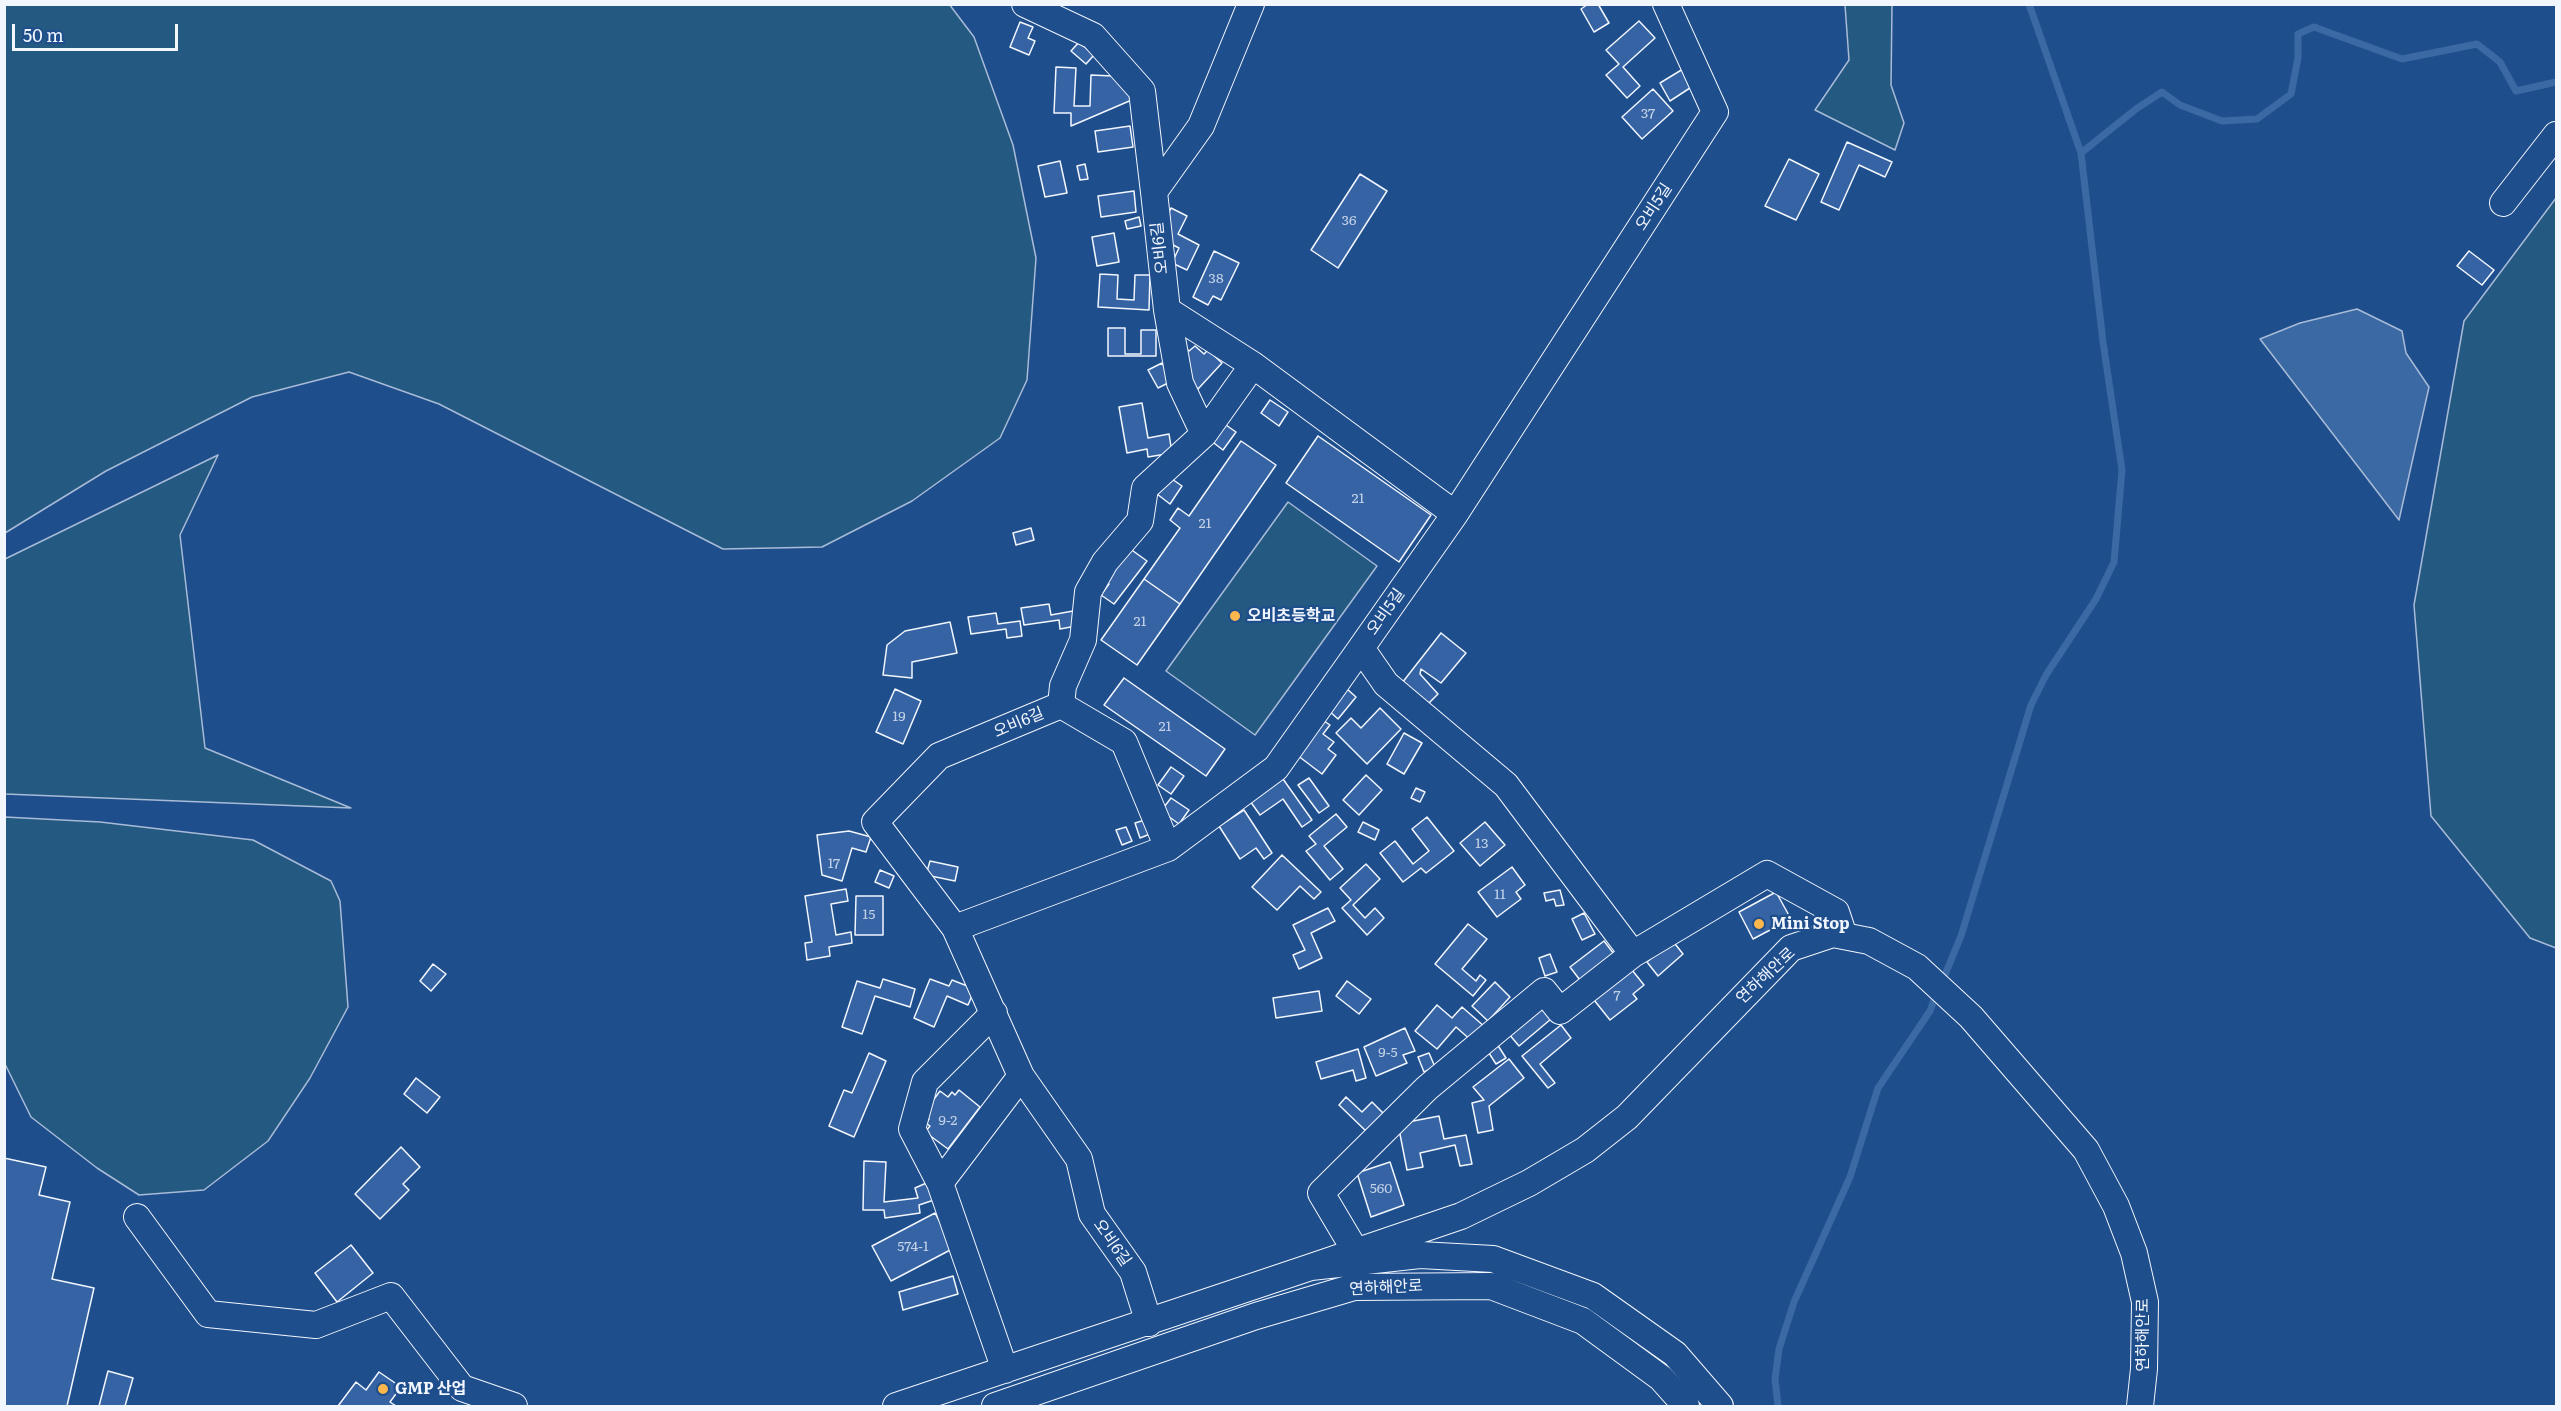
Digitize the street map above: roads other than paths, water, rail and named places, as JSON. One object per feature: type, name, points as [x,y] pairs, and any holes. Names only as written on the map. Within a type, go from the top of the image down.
[{"type":"street","name":"오비6길","points":[[1025,4],[1092,36],[1142,91],[1167,310],[1179,383],[1204,434],[1144,488],[1140,521],[1105,562],[1088,592],[1083,640],[1063,686],[1061,705],[939,756],[875,822],[955,928],[1021,1076],[1078,1159],[1092,1214],[1133,1272],[1149,1323]]},
{"type":"street","points":[[1154,192],[1201,126],[1251,4]]},
{"type":"street","name":"오비5길","points":[[1634,954],[1506,785],[1386,684],[1361,648],[1455,514],[1715,112],[1666,4]]},
{"type":"street","points":[[2502,203],[2556,135]]},
{"type":"street","points":[[1167,310],[1253,365],[1455,514]]},
{"type":"street","points":[[1204,434],[1253,365]]},
{"type":"street","points":[[955,928],[1168,848],[1276,768],[1361,648]]},
{"type":"street","points":[[1061,705],[1124,742],[1168,848]]},
{"type":"street","points":[[1356,1252],[1321,1193],[1427,1088],[1544,991],[1560,1011],[1634,954],[1767,874],[1836,912],[1844,936]]},
{"type":"street","name":"연하해안로","points":[[896,1407],[1461,1216],[1529,1183],[1585,1149],[1627,1117],[1791,948],[1833,934],[1869,941],[1917,967],[1971,1017],[2086,1150],[2116,1206],[2134,1253],[2145,1302],[2144,1369],[2140,1407]]},
{"type":"street","points":[[994,1013],[925,1082],[912,1129],[940,1183],[1005,1370]]},
{"type":"street","points":[[940,1183],[1021,1076]]},
{"type":"street","points":[[136,1217],[208,1314],[316,1325],[391,1296],[462,1388],[514,1407]]},
{"type":"street","name":"연하해안로","points":[[1311,1267],[1420,1255],[1494,1259],[1593,1296],[1675,1354],[1720,1407]]},
{"type":"street","name":"연하해안로","points":[[995,1407],[1256,1316],[1354,1287],[1468,1286],[1491,1286],[1583,1321],[1661,1378],[1686,1407]]},
{"type":"waterway","points":[[1942,982],[1961,936],[2031,705],[2046,675],[2096,599],[2114,562],[2122,470],[2103,342],[2081,153],[2029,4]]},
{"type":"waterway","points":[[2081,153],[2136,109],[2162,92],[2180,105],[2222,121],[2257,119],[2291,94],[2298,58],[2298,34],[2314,27],[2402,59],[2477,44],[2500,62],[2516,91],[2556,82]]},
{"type":"waterway","points":[[1778,1406],[1775,1379],[1779,1349],[1794,1302],[1850,1177],[1878,1088],[1930,1011],[1937,992]]},
{"type":"place","name":"오비초등학교","points":[[1235,616]]},
{"type":"place","name":"Mini Stop","points":[[1759,924]]},
{"type":"place","name":"GMP 산업","points":[[383,1389]]}]
